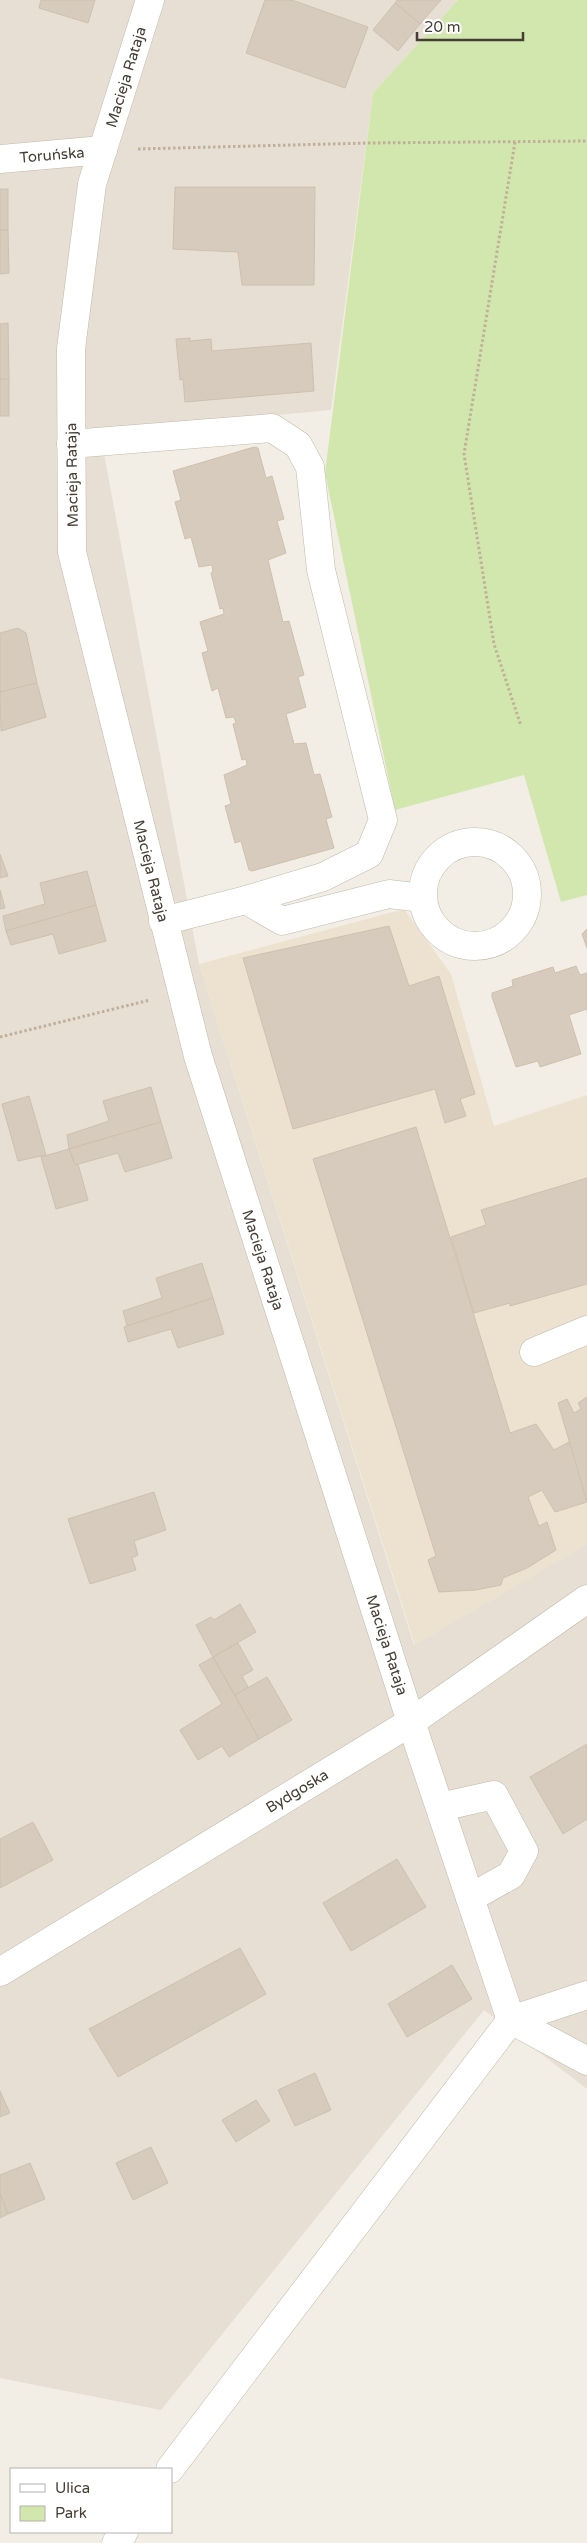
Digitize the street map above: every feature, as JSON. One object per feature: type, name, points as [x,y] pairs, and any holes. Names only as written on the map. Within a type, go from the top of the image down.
[{"type":"street","name":"Macieja Rataja","points":[[150,0],[92,184],[70,349],[72,552],[198,1056],[411,1722],[511,2020]]},
{"type":"street","name":"Toruńska","points":[[0,159],[103,150]]},
{"type":"street","points":[[72,444],[272,428],[298,445],[310,467],[321,570],[383,820],[369,854],[323,877],[246,900],[163,921]]},
{"type":"street","points":[[246,900],[282,921],[389,894],[423,898]]},
{"type":"street","points":[[534,1352],[587,1330]]},
{"type":"street","name":"Bydgoska","points":[[0,1972],[411,1722],[587,1599]]},
{"type":"street","points":[[440,1807],[494,1796],[524,1851],[510,1874],[470,1898]]},
{"type":"street","points":[[171,2468],[511,2020],[587,1994]]},
{"type":"street","points":[[511,2020],[587,2061]]},
{"type":"path","points":[[515,142],[464,454],[494,644],[521,726]]},
{"type":"path","points":[[103,150],[368,143],[587,142]]},
{"type":"path","points":[[0,1037],[181,993]]},
{"type":"shaded area","points":[[0,0],[458,0],[373,93],[331,410],[100,432],[199,964],[414,1645],[587,1544],[587,2089],[484,2010],[161,2410],[0,2378]]},
{"type":"shaded area","points":[[404,909],[451,974],[494,1126],[587,1095],[587,1544],[415,1645],[199,964]]},
{"type":"green space","points":[[458,0],[587,0],[587,895],[561,902],[524,775],[395,810],[325,473],[373,93]]},
{"type":"building","points":[[41,0],[95,0],[88,23],[39,8]]},
{"type":"building","points":[[265,0],[292,0],[368,27],[345,88],[246,53]]},
{"type":"building","points":[[397,0],[441,0],[420,24],[395,3]]},
{"type":"building","points":[[395,3],[420,24],[398,51],[373,30]]},
{"type":"building","points":[[175,187],[315,187],[314,285],[242,285],[238,252],[173,249]]},
{"type":"building","points":[[0,189],[8,189],[8,230],[0,230]]},
{"type":"building","points":[[0,230],[8,230],[9,273],[0,274]]},
{"type":"building","points":[[8,323],[9,379],[0,379],[0,324]]},
{"type":"building","points":[[190,338],[190,341],[211,339],[212,351],[311,343],[314,391],[185,402],[183,379],[180,380],[176,339]]},
{"type":"building","points":[[0,379],[9,379],[9,416],[0,416]]},
{"type":"building","points":[[254,447],[258,448],[266,478],[272,476],[284,519],[277,521],[286,553],[268,560],[283,622],[289,621],[304,675],[298,677],[306,707],[286,714],[294,744],[306,743],[314,775],[320,774],[332,817],[326,819],[334,848],[252,871],[249,870],[241,841],[235,843],[225,806],[231,804],[224,775],[247,765],[246,759],[242,760],[233,724],[236,723],[234,717],[226,718],[218,688],[212,691],[202,653],[208,651],[200,622],[224,614],[223,608],[220,609],[211,573],[213,572],[212,565],[199,567],[191,537],[185,539],[175,502],[181,500],[173,471]]},
{"type":"building","points":[[18,628],[26,633],[37,683],[0,692],[0,633]]},
{"type":"building","points":[[37,683],[46,717],[1,731],[0,692]]},
{"type":"building","points":[[0,854],[8,876],[0,878]]},
{"type":"building","points":[[87,871],[96,905],[6,931],[3,916],[45,904],[40,883]]},
{"type":"building","points":[[0,890],[5,908],[0,909]]},
{"type":"building","points":[[96,905],[106,941],[59,954],[53,934],[11,945],[6,931]]},
{"type":"building","points":[[389,926],[409,986],[439,976],[475,1094],[460,1099],[466,1116],[445,1123],[435,1089],[293,1129],[243,958]]},
{"type":"building","points":[[587,929],[587,948],[582,934]]},
{"type":"building","points":[[576,966],[580,975],[587,973],[587,1009],[569,1015],[581,1054],[540,1067],[538,1061],[516,1067],[492,993],[513,986],[512,980],[553,967],[555,973]]},
{"type":"building","points":[[151,1087],[161,1122],[69,1149],[67,1135],[109,1121],[103,1101]]},
{"type":"building","points":[[29,1096],[46,1155],[18,1161],[2,1104]]},
{"type":"building","points":[[161,1122],[172,1158],[125,1172],[118,1153],[75,1165],[69,1149]]},
{"type":"building","points":[[416,1127],[510,1433],[536,1424],[554,1450],[571,1441],[587,1502],[555,1512],[542,1490],[528,1497],[539,1526],[547,1522],[556,1550],[527,1568],[503,1578],[501,1585],[476,1590],[439,1592],[428,1560],[436,1556],[313,1159]]},
{"type":"building","points":[[69,1149],[75,1165],[78,1164],[88,1200],[56,1209],[41,1157]]},
{"type":"building","points":[[587,1178],[587,1284],[510,1306],[510,1303],[474,1313],[451,1237],[486,1225],[481,1210]]},
{"type":"building","points":[[202,1263],[213,1298],[127,1326],[123,1311],[162,1298],[156,1278]]},
{"type":"building","points":[[213,1298],[224,1334],[178,1348],[171,1329],[128,1342],[124,1327]]},
{"type":"building","points":[[587,1397],[587,1502],[558,1403],[567,1399],[574,1413],[581,1409],[578,1403]]},
{"type":"building","points":[[154,1492],[166,1530],[134,1541],[138,1555],[132,1558],[136,1570],[90,1584],[68,1519]]},
{"type":"building","points":[[240,1604],[256,1632],[213,1657],[196,1625],[211,1617],[214,1620]]},
{"type":"building","points":[[238,1643],[253,1670],[242,1676],[248,1687],[235,1695],[213,1657]]},
{"type":"building","points":[[213,1657],[259,1739],[229,1757],[222,1746],[198,1760],[180,1730],[222,1704],[199,1665]]},
{"type":"building","points":[[267,1677],[292,1720],[259,1739],[235,1695]]},
{"type":"building","points":[[587,1744],[587,1819],[563,1834],[530,1777]]},
{"type":"building","points":[[33,1822],[53,1860],[0,1888],[0,1839]]},
{"type":"building","points":[[397,1859],[426,1907],[351,1951],[323,1903]]},
{"type":"building","points":[[240,1948],[266,1994],[118,2077],[89,2029]]},
{"type":"building","points":[[452,1965],[472,1999],[407,2037],[388,2004]]},
{"type":"building","points":[[315,2073],[331,2110],[295,2126],[278,2090]]},
{"type":"building","points":[[0,2091],[10,2113],[0,2117]]},
{"type":"building","points":[[256,2100],[270,2121],[236,2142],[222,2120]]},
{"type":"building","points":[[151,2147],[168,2183],[133,2200],[116,2163]]},
{"type":"building","points":[[30,2163],[45,2199],[8,2214],[0,2193],[0,2175]]},
{"type":"building","points":[[0,2193],[8,2214],[0,2218]]}]
